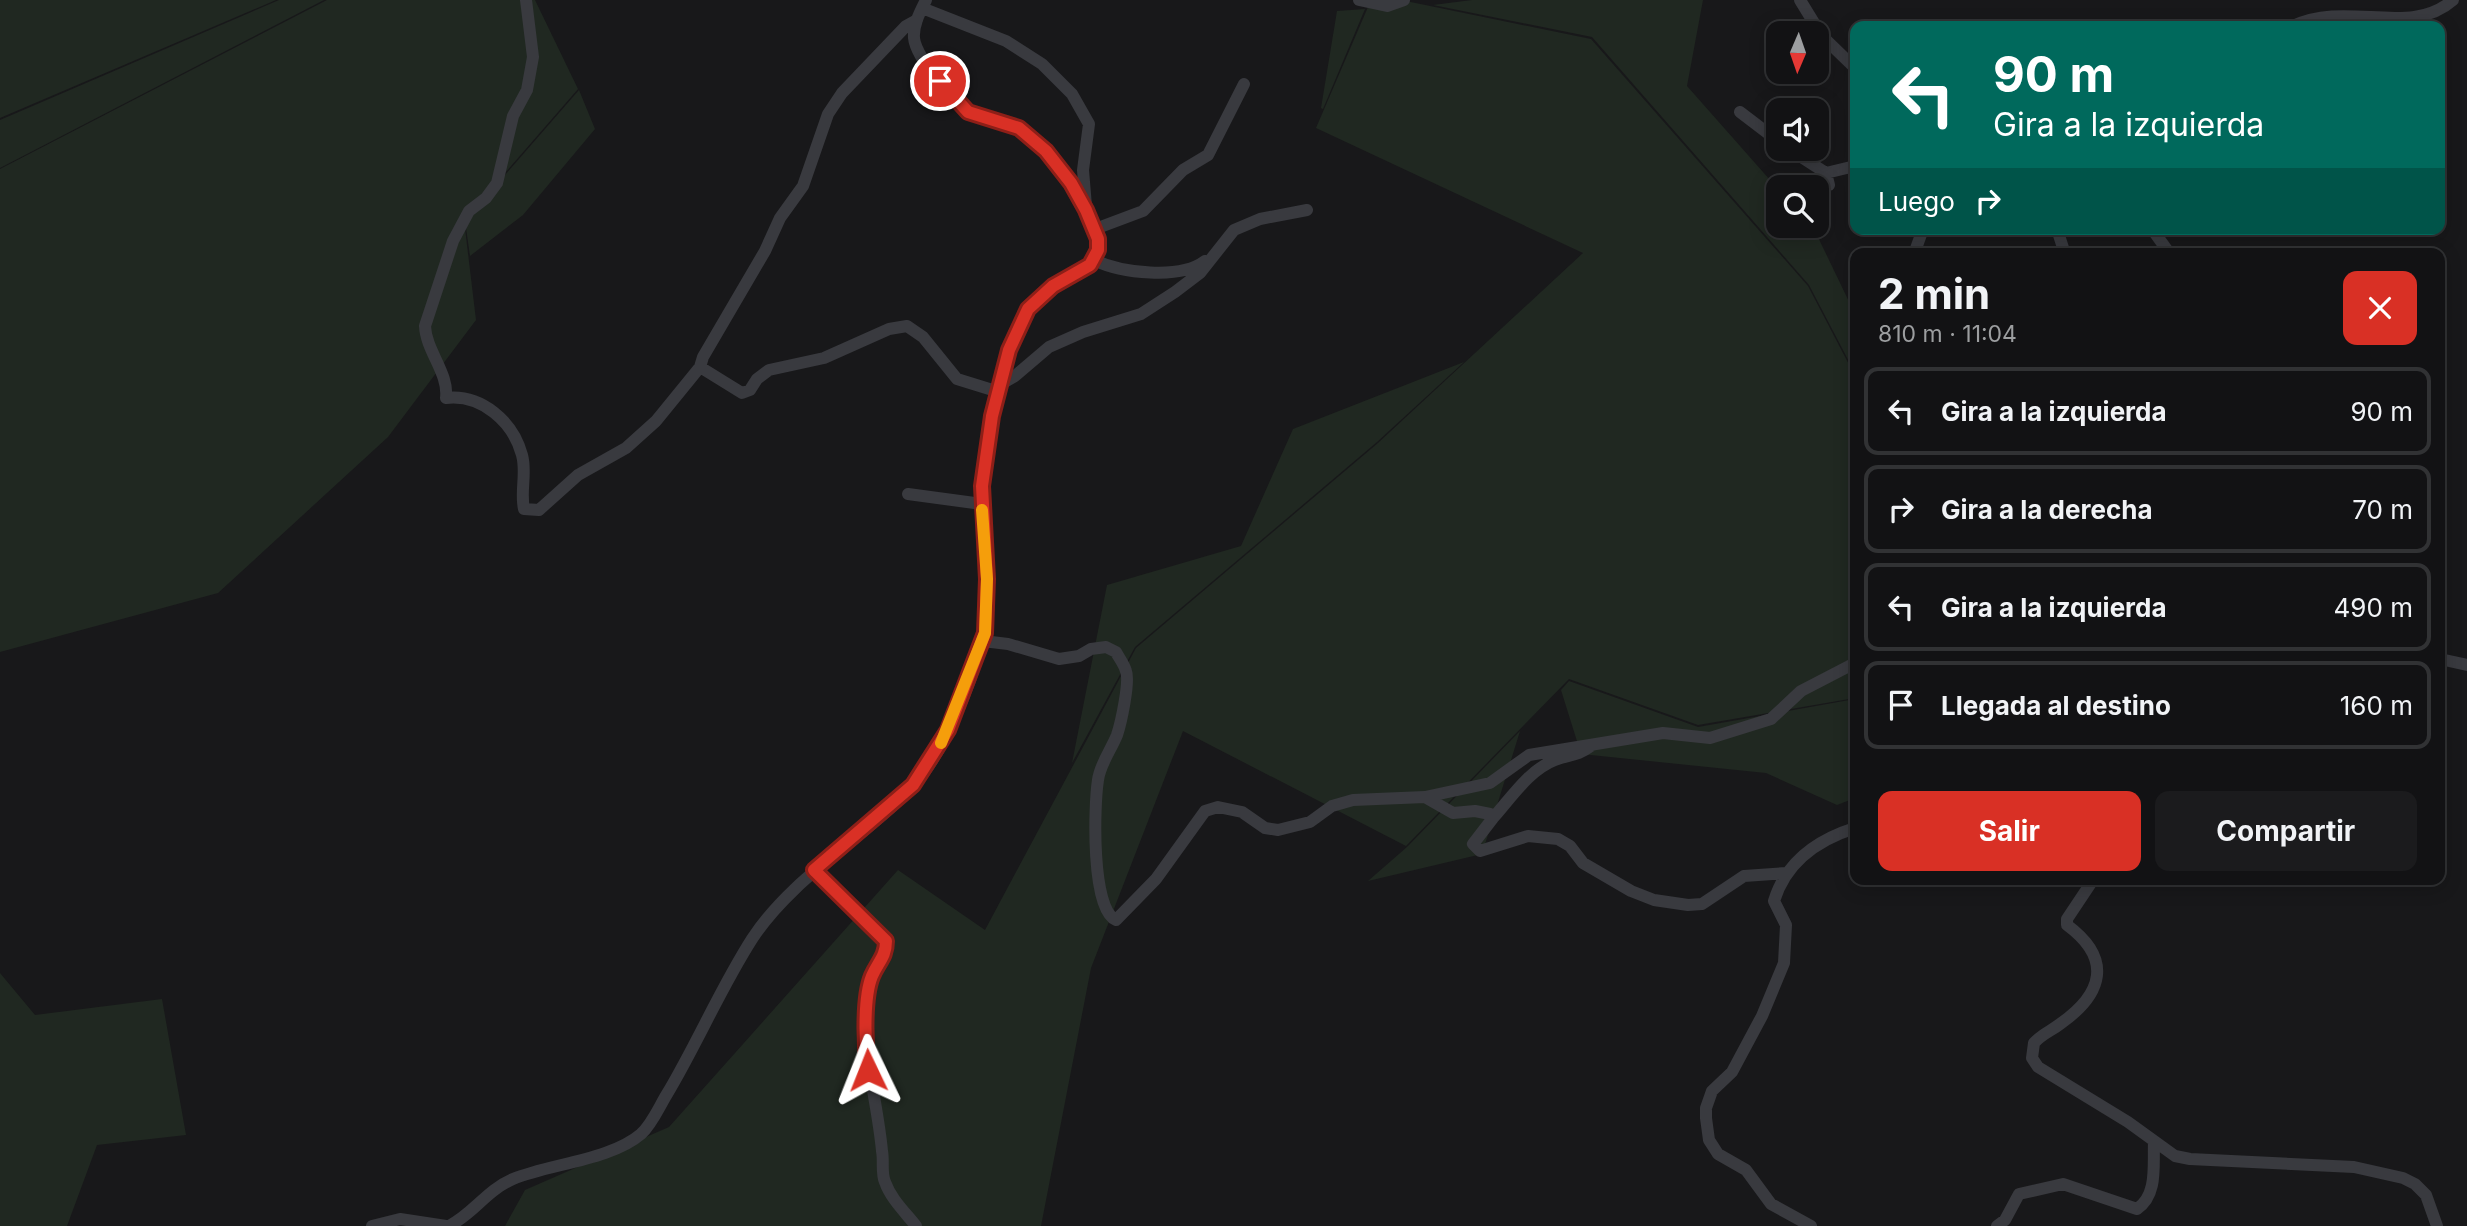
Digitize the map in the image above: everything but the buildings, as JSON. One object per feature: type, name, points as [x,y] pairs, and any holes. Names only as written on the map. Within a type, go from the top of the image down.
[{"type":"street","points":[[526,0],[533,57],[527,90],[513,116],[497,183],[486,198],[469,211],[453,241],[425,326],[426,339],[447,388],[446,398],[461,396],[482,403],[496,413],[512,433],[522,454],[524,509],[539,510],[578,475],[636,439],[656,421],[700,367],[703,357],[765,251],[780,218],[803,186],[828,114],[842,93],[906,26],[917,20]]},
{"type":"street","points":[[1359,0],[1387,6],[1404,0]]},
{"type":"street","points":[[1800,0],[1822,36],[1850,63]]},
{"type":"street","points":[[2304,21],[2312,17],[2336,14],[2416,18],[2432,15],[2453,0]]},
{"type":"street","points":[[372,1226],[400,1219],[447,1226],[461,1220],[487,1194],[506,1182],[594,1156],[644,1131],[687,1061],[750,943],[784,898],[901,796],[921,775],[948,730],[983,641],[987,609],[982,504],[987,449],[1012,340],[1028,309],[1053,286],[1094,260],[1099,245],[1086,210],[1060,168],[1026,133],[1012,125],[975,116],[960,105],[917,50],[914,37],[924,4],[1006,41],[1042,64],[1077,101],[1087,118],[1090,130],[1083,170],[1086,210]]},
{"type":"street","points":[[1095,229],[1143,211],[1183,170],[1208,155],[1244,84]]},
{"type":"street","points":[[1740,112],[1766,132]]},
{"type":"street","points":[[1808,161],[1826,173],[1850,167]]},
{"type":"street","points":[[700,367],[742,393],[750,390],[757,379],[769,370],[824,358],[889,329],[906,326],[923,337],[957,379],[1000,388],[1049,348],[1083,332],[1141,314],[1189,283],[1209,264],[1228,234],[1241,226],[1260,219],[1307,210]]},
{"type":"street","points":[[1094,260],[1117,271],[1160,273],[1192,268],[1215,253]]},
{"type":"street","points":[[908,494],[982,504]]},
{"type":"street","points":[[983,641],[1008,644],[1059,659],[1079,656],[1091,649],[1106,648],[1116,652],[1127,673],[1117,734],[1098,778],[1097,791],[1099,888],[1103,907],[1110,918],[1116,920],[1156,879],[1205,811],[1219,807],[1231,809],[1265,828],[1278,830],[1310,822],[1332,806],[1353,800],[1425,797],[1490,783],[1529,755],[1663,733],[1710,738],[1771,719],[1801,691],[1850,666]]},
{"type":"street","points":[[2445,660],[2467,665]]},
{"type":"street","points":[[1594,743],[1578,755],[1555,760],[1530,776],[1473,844],[1475,848],[1488,850],[1528,836],[1558,839],[1570,846],[1583,863],[1654,901],[1702,904],[1744,876],[1786,873]]},
{"type":"street","points":[[1425,797],[1453,813],[1486,811],[1493,818]]},
{"type":"street","points":[[1811,1226],[1771,1204],[1746,1170],[1718,1154],[1709,1140],[1706,1108],[1712,1091],[1731,1072],[1762,1016],[1784,963],[1786,925],[1774,901],[1786,873],[1798,858],[1837,834],[1850,830]]},
{"type":"street","points":[[814,870],[886,941],[886,954],[872,976],[868,992],[866,1055],[882,1150],[883,1179],[890,1194],[916,1226]]},
{"type":"street","points":[[2090,885],[2067,919],[2067,925],[2092,949],[2098,964],[2098,978],[2090,997],[2078,1010],[2034,1043],[2032,1058],[2038,1067],[2128,1122],[2175,1156],[2190,1160],[2354,1167],[2403,1178],[2415,1184],[2426,1195],[2437,1226]]},
{"type":"street","points":[[1997,1226],[2005,1220],[2020,1194],[2063,1184],[2137,1209],[2145,1203],[2153,1180],[2154,1142]]},
{"type":"shaded area","points":[[0,0],[276,0],[0,118]]},
{"type":"shaded area","points":[[279,0],[324,0],[0,168],[0,120]]},
{"type":"shaded area","points":[[327,0],[535,0],[578,89],[464,220],[476,320],[388,437],[218,593],[0,652],[0,169]]},
{"type":"shaded area","points":[[1371,0],[1401,0],[1591,39],[1808,286],[1850,366],[1850,699],[1698,725],[1569,679],[1406,846],[1183,731],[1091,968],[1041,1226],[505,1226],[525,1190],[669,1127],[898,870],[985,930],[1136,648],[1378,443],[1583,253],[1316,128]]},
{"type":"shaded area","points":[[1472,0],[1703,0],[1687,86],[1766,175],[1766,236],[1592,37],[1433,5]]},
{"type":"shaded area","points":[[1365,9],[1323,109],[1321,108],[1337,11]]},
{"type":"shaded area","points":[[579,90],[595,129],[523,215],[470,256],[465,221]]},
{"type":"shaded area","points":[[1768,238],[1818,238],[1850,304],[1850,363],[1809,285]]},
{"type":"shaded area","points":[[1464,362],[1377,442],[1135,647],[1072,763],[1107,585],[1241,546],[1293,429]]},
{"type":"shaded area","points":[[1569,681],[1698,727],[1850,700],[1850,800],[1837,805],[1766,773],[1581,754],[1561,690]]},
{"type":"shaded area","points":[[1520,731],[1482,854],[1368,881],[1407,847]]},
{"type":"shaded area","points":[[0,973],[35,1015],[162,999],[186,1135],[97,1145],[67,1226],[0,1226]]},
{"type":"slow traffic","points":[[941,743],[985,633],[987,579],[982,510]]},
{"type":"route","points":[[868,1070],[868,992],[872,976],[886,954],[886,941],[872,924],[814,870],[913,785],[930,763],[948,730],[985,633],[987,579],[982,486],[992,416],[1009,350],[1028,309],[1043,293],[1090,265],[1097,255],[1099,245],[1095,229],[1071,183],[1046,151],[1019,128],[968,112],[940,81]]}]
